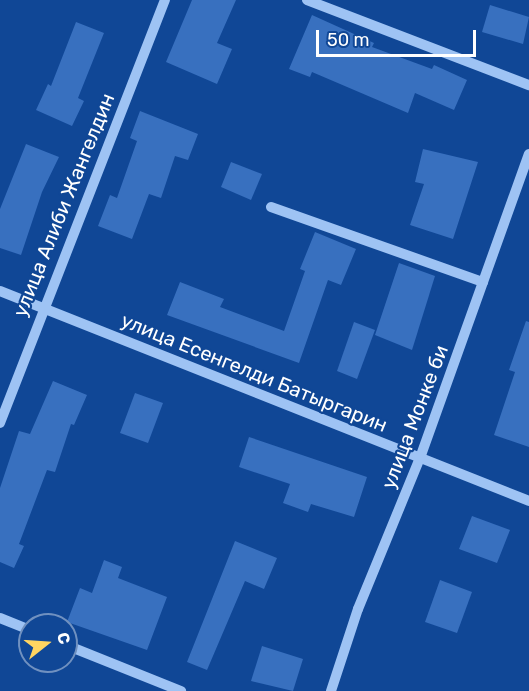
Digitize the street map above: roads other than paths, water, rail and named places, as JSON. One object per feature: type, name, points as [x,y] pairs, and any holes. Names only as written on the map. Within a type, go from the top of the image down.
[{"type":"street","name":"улица Алиби Жангелдин","points":[[0,423],[42,308],[165,0]]},
{"type":"street","points":[[307,0],[529,85]]},
{"type":"street","name":"улица Монке би","points":[[331,691],[358,609],[420,458],[529,154]]},
{"type":"street","points":[[271,207],[483,282]]},
{"type":"street","name":"улица Есенгелди Батыргарин","points":[[0,291],[529,501]]},
{"type":"street","points":[[0,618],[18,625]]},
{"type":"street","points":[[78,650],[181,691]]}]
